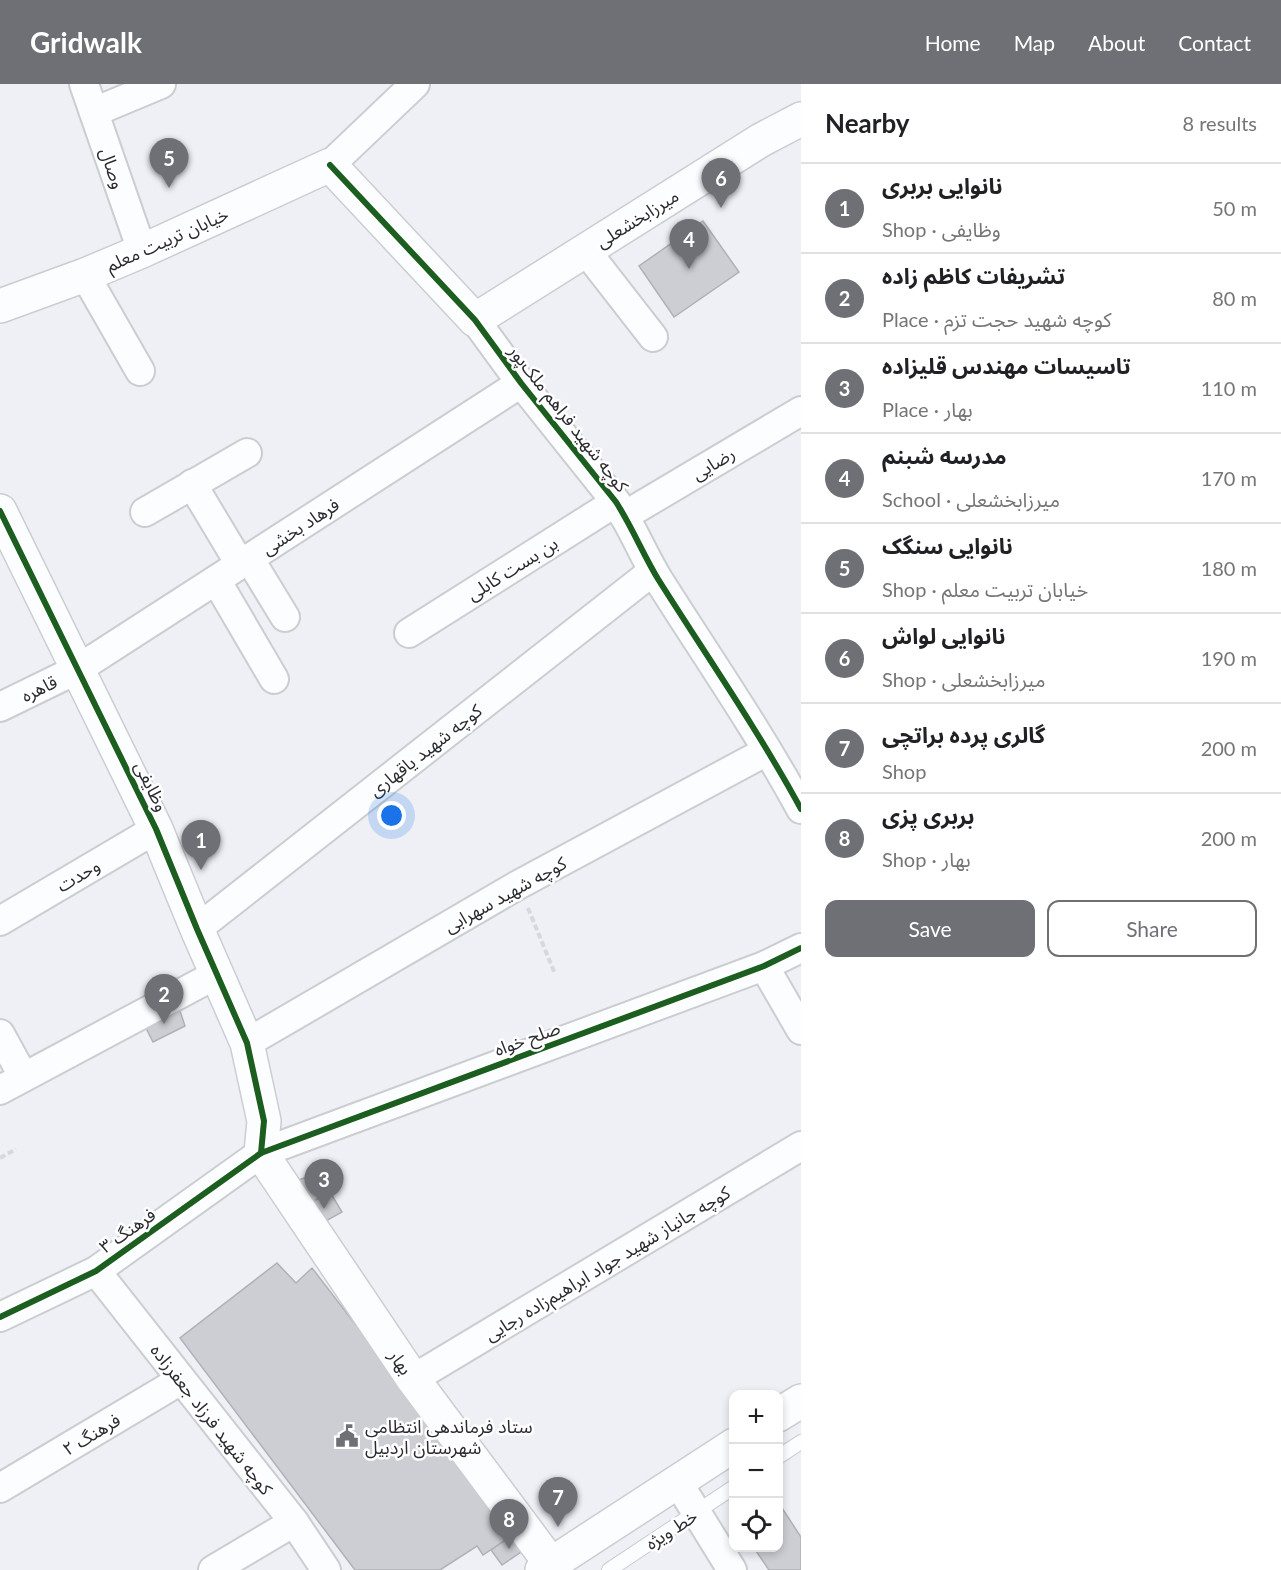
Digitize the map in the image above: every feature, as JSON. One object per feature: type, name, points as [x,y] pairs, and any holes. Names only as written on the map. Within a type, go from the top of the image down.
[{"type":"street","name":"وصال","points":[[84,84],[142,251]]},
{"type":"street","points":[[94,112],[161,84]]},
{"type":"street","points":[[330,165],[414,84]]},
{"type":"street","name":"میرزابخشعلی","points":[[475,320],[761,140],[801,119]]},
{"type":"street","name":"خیابان تربیت معلم","points":[[0,306],[142,251],[330,165]]},
{"type":"street","name":"کوچه شهید فراهم ملک‌پور","points":[[330,165],[475,320],[521,383],[620,509],[653,571],[767,751],[793,774],[801,809]]},
{"type":"street","points":[[586,251],[653,337]]},
{"type":"street","points":[[85,275],[140,371]]},
{"type":"street","name":"فرهاد بخشی","points":[[78,669],[521,383]]},
{"type":"street","name":"رضایی","points":[[620,509],[801,411]]},
{"type":"street","points":[[145,512],[247,453]]},
{"type":"street","points":[[192,484],[285,617]]},
{"type":"street","name":"بن بست کابلی","points":[[409,633],[620,509]]},
{"type":"street","name":"وظایفی","points":[[0,511],[156,829],[247,1043],[264,1121],[261,1153]]},
{"type":"street","name":"کوچه شهید یاقهاری","points":[[197,929],[653,571]]},
{"type":"street","points":[[216,580],[274,679]]},
{"type":"street","name":"قاهره","points":[[0,707],[78,669]]},
{"type":"street","name":"کوچه شهید سهرابی","points":[[247,1043],[518,885],[767,751]]},
{"type":"street","name":"وحدت","points":[[0,921],[156,829]]},
{"type":"street","name":"صلح خواه","points":[[261,1153],[764,966],[801,948]]},
{"type":"street","points":[[764,966],[801,1030]]},
{"type":"street","points":[[0,1034],[11,1083],[217,974]]},
{"type":"street","name":"کوچه جانباز شهید جواد ابراهیم‌زاده رجایی","points":[[413,1379],[801,1146]]},
{"type":"street","name":"فرهنگ ۳","points":[[0,1317],[96,1271],[261,1153]]},
{"type":"street","name":"بهار","points":[[261,1153],[413,1379],[547,1567]]},
{"type":"street","name":"کوچه شهید فرزاد جعفرزاده","points":[[96,1271],[294,1522],[326,1570]]},
{"type":"street","name":"فرهنگ ۲","points":[[0,1488],[181,1380]]},
{"type":"street","points":[[783,1412],[801,1401]]},
{"type":"street","points":[[547,1567],[729,1447]]},
{"type":"street","points":[[677,1481],[732,1570]]},
{"type":"street","points":[[213,1570],[294,1522]]},
{"type":"lane","points":[[783,1454],[801,1442]]},
{"type":"lane","name":"خط ویژه","points":[[609,1570],[729,1490]]},
{"type":"path","points":[[518,885],[555,974]]},
{"type":"path","points":[[0,1158],[16,1149]]},
{"type":"building","points":[[703,221],[739,272],[674,317],[639,266]]},
{"type":"building","points":[[170,1009],[180,1011],[185,1026],[153,1042],[143,1022]]},
{"type":"building","points":[[317,1172],[330,1192],[305,1206],[295,1182]]},
{"type":"building","points":[[330,1192],[342,1212],[317,1226],[305,1206]]},
{"type":"building","name":"ستاد فرماندهی انتظامی شهرستان اردبیل","points":[[277,1263],[296,1283],[312,1268],[516,1533],[483,1555],[477,1546],[440,1570],[355,1570],[180,1338]]},
{"type":"building","points":[[783,1510],[801,1537],[801,1570],[769,1570],[757,1552],[783,1552]]},
{"type":"building","points":[[516,1533],[527,1548],[502,1565],[491,1550]]},
{"type":"cycle path","points":[[330,165],[475,320],[521,383],[616,502],[658,579],[750,722],[801,809]]},
{"type":"cycle path","points":[[0,511],[156,829],[247,1043],[264,1121],[261,1153]]},
{"type":"cycle path","points":[[0,1317],[96,1271],[261,1153],[764,966],[801,948]]},
{"type":"place","name":"نانوایی سنگک","points":[[169,188]]},
{"type":"place","name":"نانوایی لواش","points":[[721,208]]},
{"type":"place","name":"مدرسه شبنم","points":[[689,269]]},
{"type":"place","name":"نانوایی بربری","points":[[201,870]]},
{"type":"place","name":"تشریفات کاظم زاده","points":[[164,1024]]},
{"type":"place","name":"تاسیسات مهندس قلیزاده","points":[[324,1209]]},
{"type":"place","name":"ستاد فرماندهی انتظامی شهرستان اردبیل","points":[[347,1436]]},
{"type":"place","name":"گالری پرده براتچی","points":[[558,1527]]},
{"type":"place","name":"بربری پزی","points":[[509,1549]]}]
